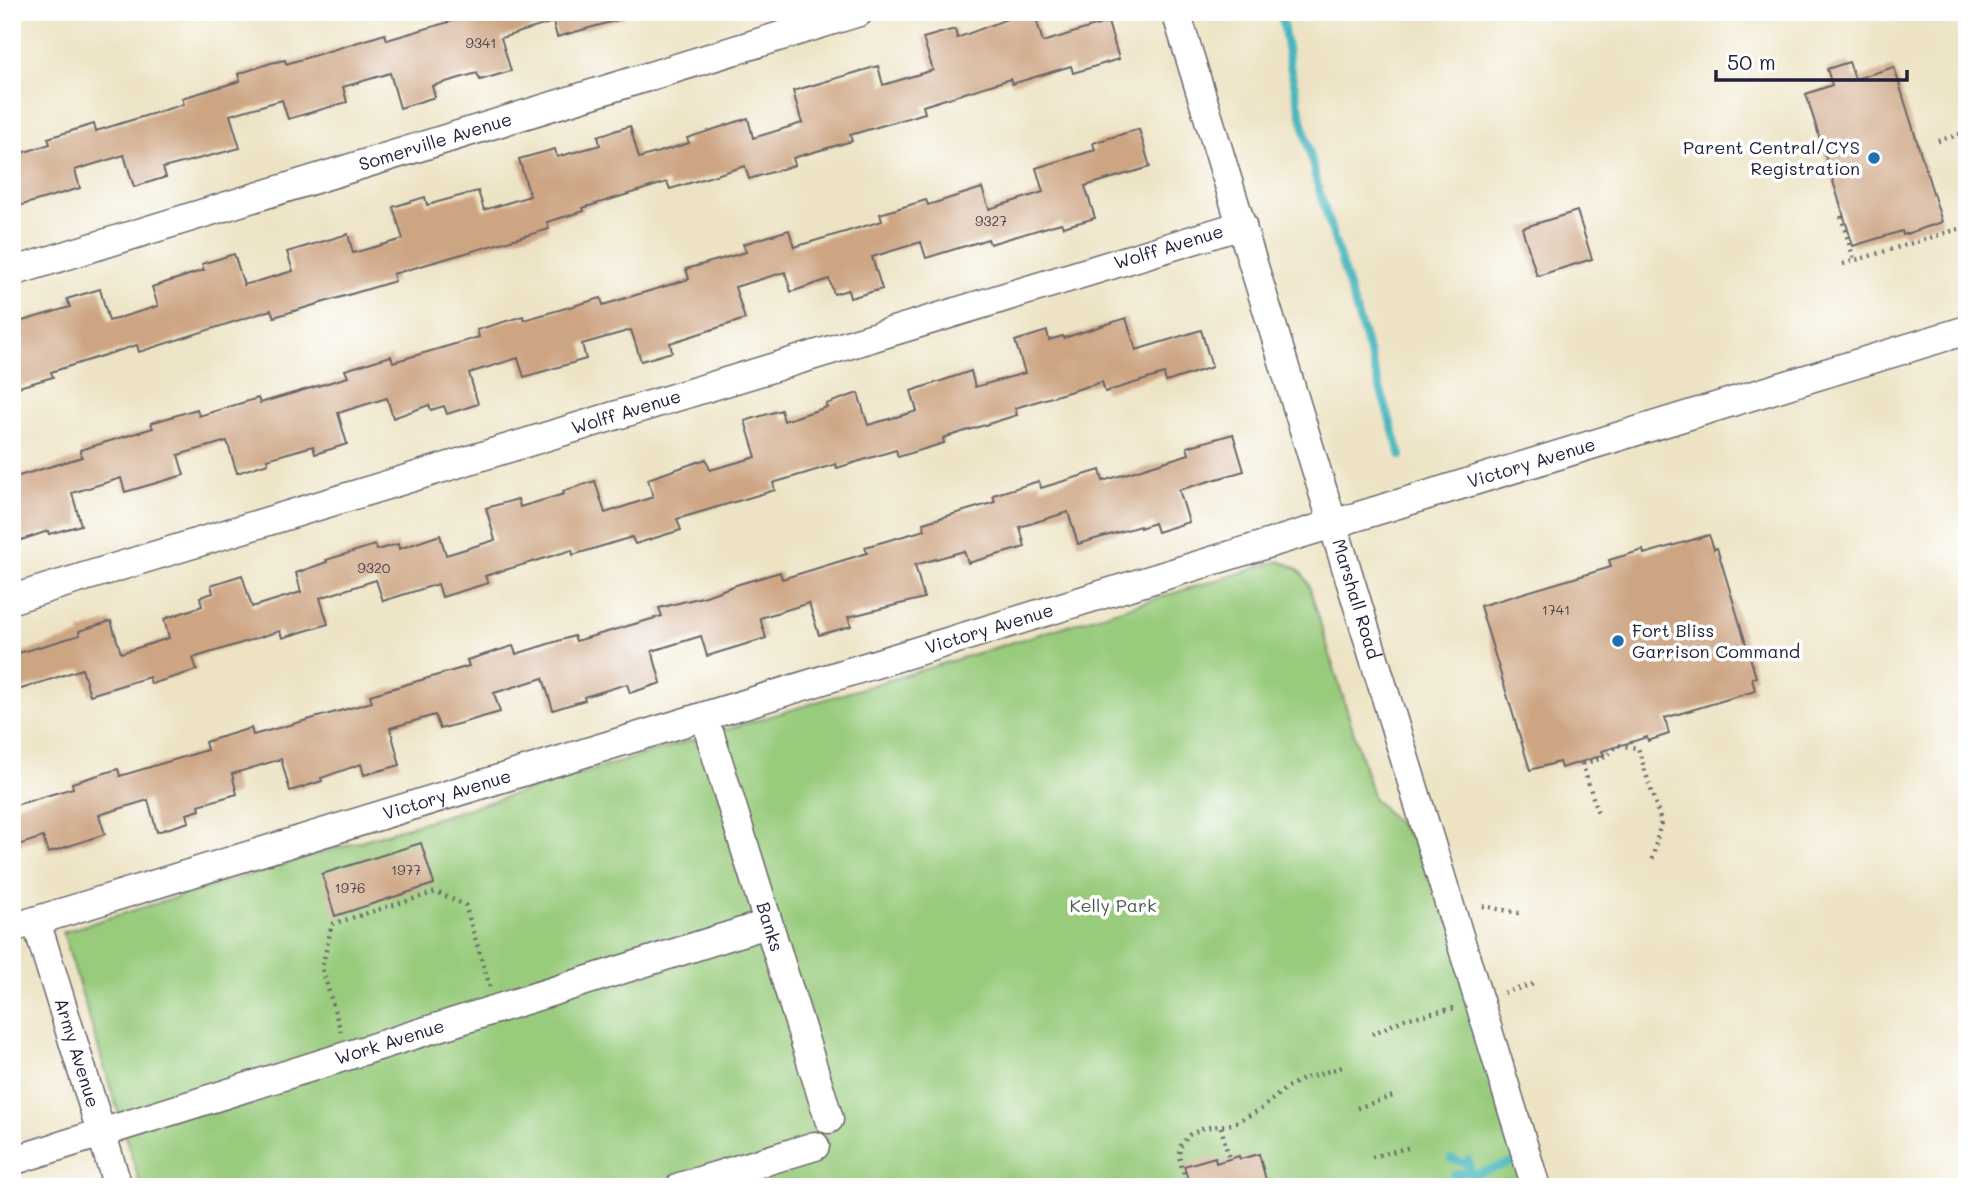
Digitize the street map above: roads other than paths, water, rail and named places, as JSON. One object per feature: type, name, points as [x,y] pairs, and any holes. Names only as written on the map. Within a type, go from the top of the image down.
[{"type":"street","name":"Somerville Avenue","points":[[12,272],[859,12]]},
{"type":"street","name":"Marshall Road","points":[[1176,12],[1536,1187]]},
{"type":"street","name":"Wolff Avenue","points":[[12,599],[1242,225]]},
{"type":"street","name":"Victory Avenue","points":[[24,924],[1967,330]]},
{"type":"street","name":"Banks","points":[[710,735],[829,1119]]},
{"type":"street","name":"Army Avenue","points":[[24,924],[102,1134],[118,1187]]},
{"type":"street","name":"Work Avenue","points":[[12,1161],[768,925]]},
{"type":"street","points":[[680,1187],[814,1146]]},
{"type":"waterway","points":[[1281,12],[1290,66],[1316,180],[1401,456]]},
{"type":"waterway","points":[[1451,1159],[1469,1164]]},
{"type":"waterway","points":[[1472,1175],[1524,1159]]},
{"type":"waterway","points":[[1468,1160],[1475,1187]]},
{"type":"waterway","points":[[1454,1175],[1471,1171]]},
{"type":"place","name":"Parent Central/CYS Registration","points":[[1874,158]]},
{"type":"place","name":"Fort Bliss Garrison Command","points":[[1618,641]]},
{"type":"park label","name":"Kelly Park","points":[[1113,906]]}]
